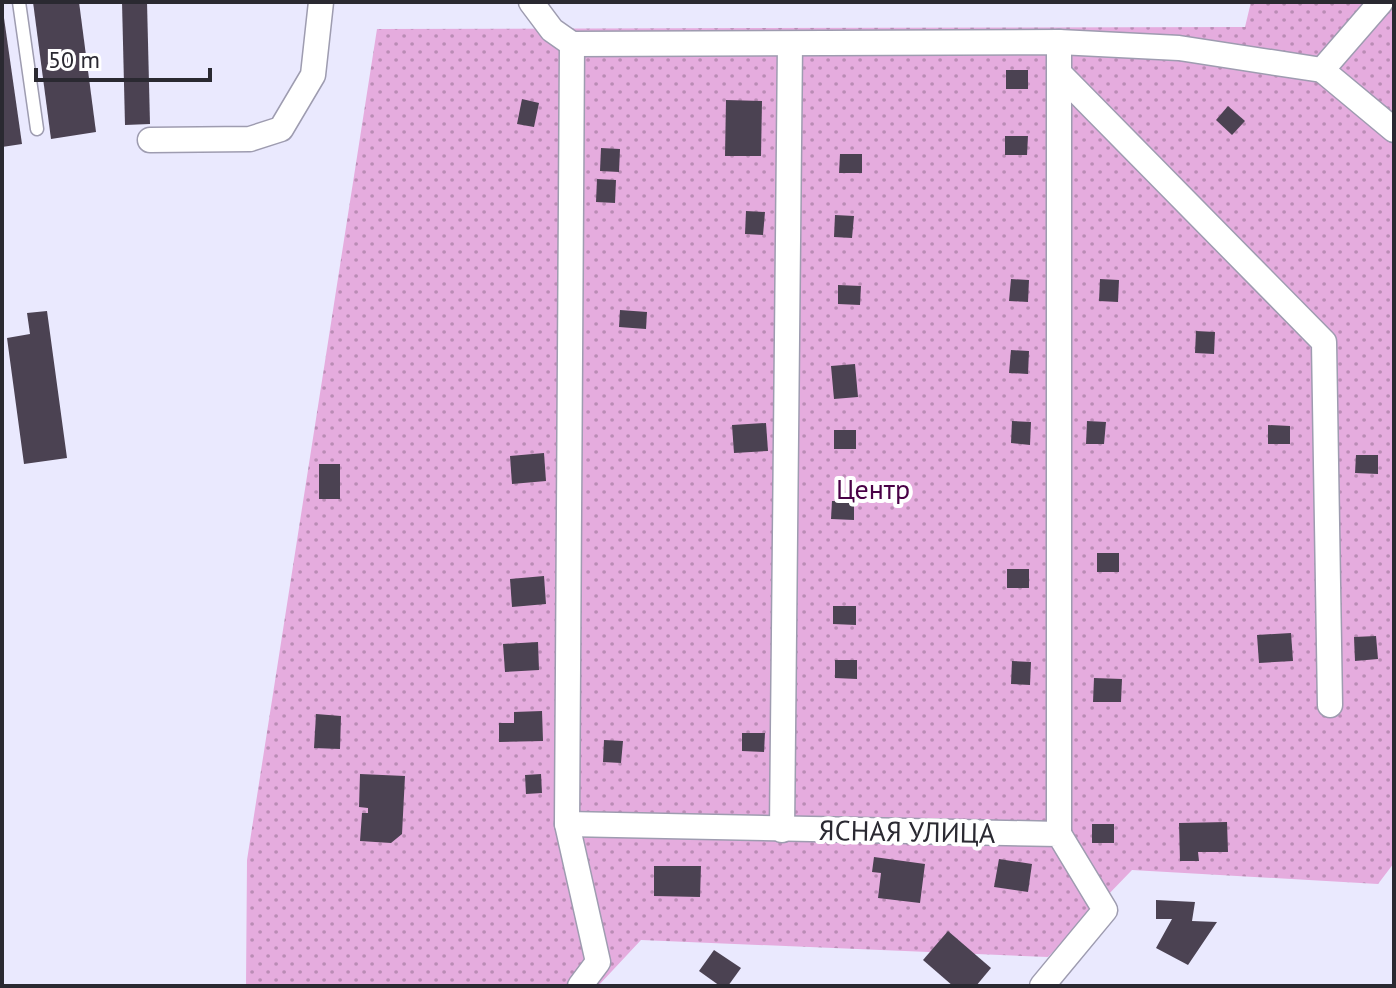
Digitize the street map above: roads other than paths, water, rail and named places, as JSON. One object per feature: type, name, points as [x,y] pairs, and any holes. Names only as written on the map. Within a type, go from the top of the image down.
[{"type":"street","points":[[150,140],[250,139],[281,129],[313,75],[321,2]]},
{"type":"street","points":[[531,2],[552,30],[572,44],[1059,42],[1179,48],[1322,70],[1394,130]]},
{"type":"street","points":[[1322,70],[1381,2]]},
{"type":"street","points":[[1042,986],[1105,910],[1059,834],[1059,42]]},
{"type":"street","points":[[572,44],[567,824],[598,962],[580,986]]},
{"type":"street","points":[[782,830],[790,44]]},
{"type":"street","points":[[1060,74],[1324,342],[1330,705]]},
{"type":"street","name":"ЯСНАЯ УЛИЦА","points":[[567,824],[1059,834]]},
{"type":"lane","points":[[19,2],[37,129]]},
{"type":"park label","name":"Центр","points":[[873,488]]}]
